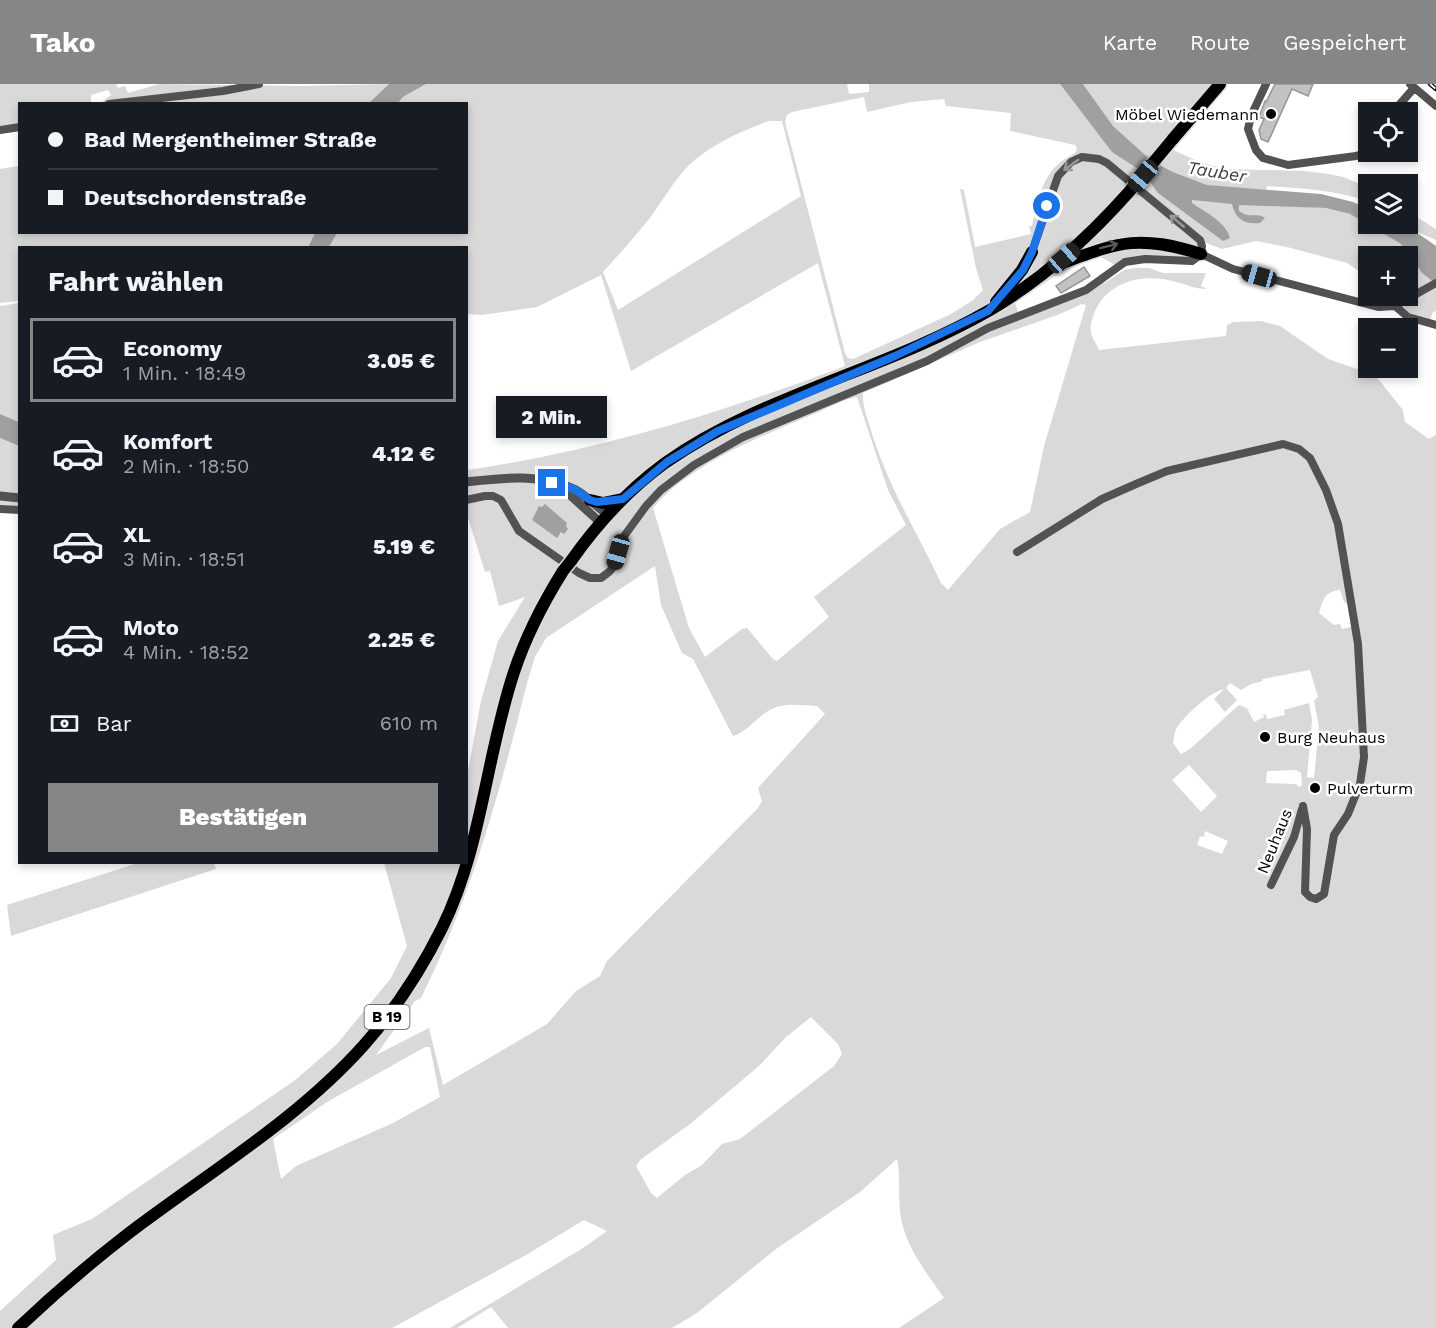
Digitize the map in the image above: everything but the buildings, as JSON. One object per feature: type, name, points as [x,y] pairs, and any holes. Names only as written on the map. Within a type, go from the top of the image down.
[{"type":"main road","name":"B 19","points":[[468,859],[513,674],[526,640],[567,566],[623,499],[667,462],[718,431],[895,356],[988,311],[1054,267],[1092,232],[1128,193],[1220,84]]},
{"type":"main road","points":[[1054,267],[1098,249],[1125,242],[1178,247],[1201,254]]},
{"type":"main road","points":[[988,311],[1023,270],[1032,252]]},
{"type":"main road","points":[[590,500],[603,503],[623,499]]},
{"type":"main road","name":"B 19","points":[[18,1328],[64,1286],[128,1234],[319,1089],[363,1046],[391,1011],[426,958],[454,899],[466,864]]},
{"type":"street","points":[[127,102],[223,91],[259,84]]},
{"type":"street","points":[[1266,84],[1251,116],[1248,129],[1251,141],[1263,158],[1287,165],[1358,155]]},
{"type":"street","points":[[1400,102],[1412,86],[1436,106]]},
{"type":"street","points":[[0,130],[18,128]]},
{"type":"street","points":[[468,500],[493,496],[501,500],[519,531],[579,573],[590,578],[601,578],[614,566],[622,539],[646,506],[677,478],[714,452],[775,422],[927,361],[988,328],[1086,290],[1125,262],[1145,259],[1192,261],[1201,254],[1202,246],[1193,234],[1122,174],[1099,159],[1090,157],[1071,162],[1058,176],[1032,252]]},
{"type":"street","points":[[1201,254],[1233,269],[1358,302]]},
{"type":"street","points":[[1418,294],[1436,283]]},
{"type":"street","points":[[1374,306],[1395,306],[1408,316],[1436,325]]},
{"type":"street","name":"Neuhaus","points":[[1017,552],[1102,499],[1167,471],[1283,444],[1299,449],[1310,459],[1319,473],[1338,524],[1349,582],[1358,644],[1364,757],[1360,784],[1348,814],[1334,835],[1324,894],[1316,899],[1305,892],[1307,829],[1303,806],[1294,837],[1271,885]]},
{"type":"street","points":[[468,482],[518,477],[574,489],[590,500],[604,519]]},
{"type":"street","points":[[564,487],[569,494],[604,519]]},
{"type":"street","points":[[0,496],[18,498]]},
{"type":"street","points":[[0,509],[18,510]]},
{"type":"shaded area","points":[[0,84],[116,84],[118,88],[125,86],[128,93],[159,84],[299,86],[389,84],[371,102],[102,102],[111,95],[108,90],[91,95],[91,102],[18,102],[18,124],[0,127]]},
{"type":"shaded area","points":[[389,84],[426,84],[403,97],[399,102],[370,102]]},
{"type":"shaded area","points":[[426,84],[847,84],[849,94],[869,92],[869,84],[1060,84],[1112,151],[1200,197],[1202,201],[1326,208],[1350,214],[1358,219],[1358,234],[1384,234],[1401,244],[1402,246],[1358,246],[1358,270],[1347,263],[1256,241],[1222,249],[1201,241],[1196,260],[1145,259],[1115,265],[1101,257],[1090,259],[1055,276],[1015,303],[1019,315],[1086,290],[1111,271],[1103,284],[1124,270],[1134,268],[1149,268],[1163,273],[1206,273],[1201,286],[1207,289],[1169,280],[1147,278],[1116,287],[1100,302],[1094,313],[1091,333],[1099,350],[1226,336],[1227,325],[1233,322],[1261,321],[1280,326],[1328,359],[1358,369],[1358,378],[1377,378],[1403,410],[1405,422],[1429,439],[1436,435],[1436,1328],[899,1328],[944,1298],[916,1257],[902,1224],[897,1159],[860,1192],[776,1249],[697,1313],[672,1328],[508,1328],[491,1307],[457,1328],[450,1328],[583,1248],[607,1231],[584,1220],[526,1255],[392,1328],[0,1328],[0,1311],[56,1260],[53,1235],[92,1219],[294,1081],[337,1044],[391,978],[407,946],[384,864],[468,864],[468,771],[481,701],[498,641],[525,597],[499,606],[490,571],[485,572],[468,518],[468,470],[564,452],[659,428],[705,415],[845,366],[818,263],[631,371],[601,275],[537,307],[482,315],[468,314],[468,246],[330,246],[336,234],[468,234],[468,102],[399,102],[403,97]],"holes":[[[864,97],[867,112],[911,102],[944,99],[946,106],[1011,113],[1010,131],[1075,145],[1077,148],[1076,152],[1056,166],[1046,179],[1037,202],[1032,226],[1029,226],[1031,234],[975,247],[964,190],[960,189],[976,268],[983,290],[973,300],[951,314],[853,359],[848,358],[845,353],[785,122],[787,115],[792,112]],[[769,121],[782,121],[801,196],[618,310],[603,272],[646,222],[688,166],[726,139]],[[1082,304],[1086,305],[1044,446],[1030,512],[1000,529],[948,590],[941,583],[883,465],[866,412],[863,393],[980,342]],[[857,397],[888,490],[906,525],[814,597],[829,617],[777,661],[747,628],[742,629],[705,657],[689,628],[653,508],[668,492],[686,478],[728,453],[840,402]],[[569,494],[622,500],[601,522]],[[540,506],[562,531],[557,537],[532,520]],[[655,566],[661,605],[682,653],[693,659],[733,736],[768,711],[779,706],[817,706],[825,714],[758,788],[762,801],[758,808],[607,961],[600,976],[576,991],[547,1024],[443,1085],[429,1028],[376,1055],[415,1001],[421,998],[455,922],[483,844],[535,657],[546,638]],[[1340,590],[1344,602],[1348,604],[1355,626],[1342,629],[1340,624],[1334,625],[1319,613],[1323,600]],[[1310,670],[1318,697],[1314,701],[1319,727],[1314,778],[1307,777],[1312,720],[1309,703],[1284,710],[1285,715],[1267,719],[1266,714],[1263,715],[1264,717],[1254,722],[1247,708],[1239,705],[1190,749],[1181,754],[1173,743],[1175,731],[1180,724],[1205,699],[1224,689],[1214,699],[1225,712],[1237,700],[1226,688],[1230,683],[1241,690],[1263,681],[1262,679]],[[1189,765],[1217,796],[1201,812],[1172,780]],[[1296,770],[1301,773],[1302,785],[1299,787],[1296,784],[1266,783],[1267,771]],[[1205,831],[1228,841],[1222,854],[1197,845],[1200,836],[1204,837]],[[811,1017],[838,1044],[842,1054],[834,1066],[740,1139],[722,1144],[702,1165],[685,1175],[657,1198],[651,1193],[636,1166],[640,1160],[690,1124],[759,1066],[786,1037]],[[425,1047],[430,1047],[440,1097],[393,1123],[296,1166],[281,1179],[273,1139],[327,1102]]]},
{"type":"shaded area","points":[[1060,84],[1083,84],[1113,126],[1152,161],[1173,172],[1207,185],[1321,194],[1353,202],[1358,204],[1358,219],[1350,214],[1326,208],[1239,205],[1239,211],[1243,213],[1265,218],[1260,223],[1245,222],[1238,217],[1232,204],[1192,200],[1192,203],[1214,218],[1228,232],[1230,238],[1223,241],[1158,193],[1143,172],[1112,152]]},
{"type":"shaded area","points":[[1083,84],[1220,84],[1162,145],[1202,163],[1228,169],[1304,171],[1343,177],[1358,183],[1358,198],[1305,189],[1267,186],[1266,191],[1207,185],[1152,161],[1113,126]]},
{"type":"shaded area","points":[[18,166],[18,234],[314,234],[308,246],[18,246],[18,301],[0,303],[0,169]]},
{"type":"shaded area","points":[[1418,218],[1436,229],[1436,240],[1418,232]]},
{"type":"shaded area","points":[[314,234],[336,234],[330,246],[308,246]]},
{"type":"shaded area","points":[[1384,234],[1418,234],[1436,246],[1436,284],[1418,267],[1418,246],[1402,246]]},
{"type":"shaded area","points":[[1418,267],[1436,284],[1436,311],[1433,312],[1429,322],[1395,306],[1418,306]]},
{"type":"shaded area","points":[[18,303],[18,422],[0,414],[0,306]]},
{"type":"shaded area","points":[[0,414],[18,422],[18,446],[0,438]]},
{"type":"shaded area","points":[[0,438],[18,446],[18,510],[0,509]]},
{"type":"shaded area","points":[[545,504],[567,523],[568,529],[564,534],[561,532],[557,538],[532,520],[539,506],[542,507]]},
{"type":"shaded area","points":[[135,864],[214,864],[216,869],[11,936],[7,905]]},
{"type":"railway","points":[[1430,84],[1436,89]]},
{"type":"place","name":"Möbel Wiedemann","points":[[1271,114]]},
{"type":"place","name":"Burg Neuhaus","points":[[1265,737]]},
{"type":"place","name":"Pulverturm","points":[[1315,788]]},
{"type":"route","points":[[552,483],[574,489],[597,502],[623,499],[667,462],[718,431],[895,356],[988,311],[1023,270],[1032,252],[1047,206]]},
{"type":"water label","name":"Tauber","points":[[1217,172]]}]
